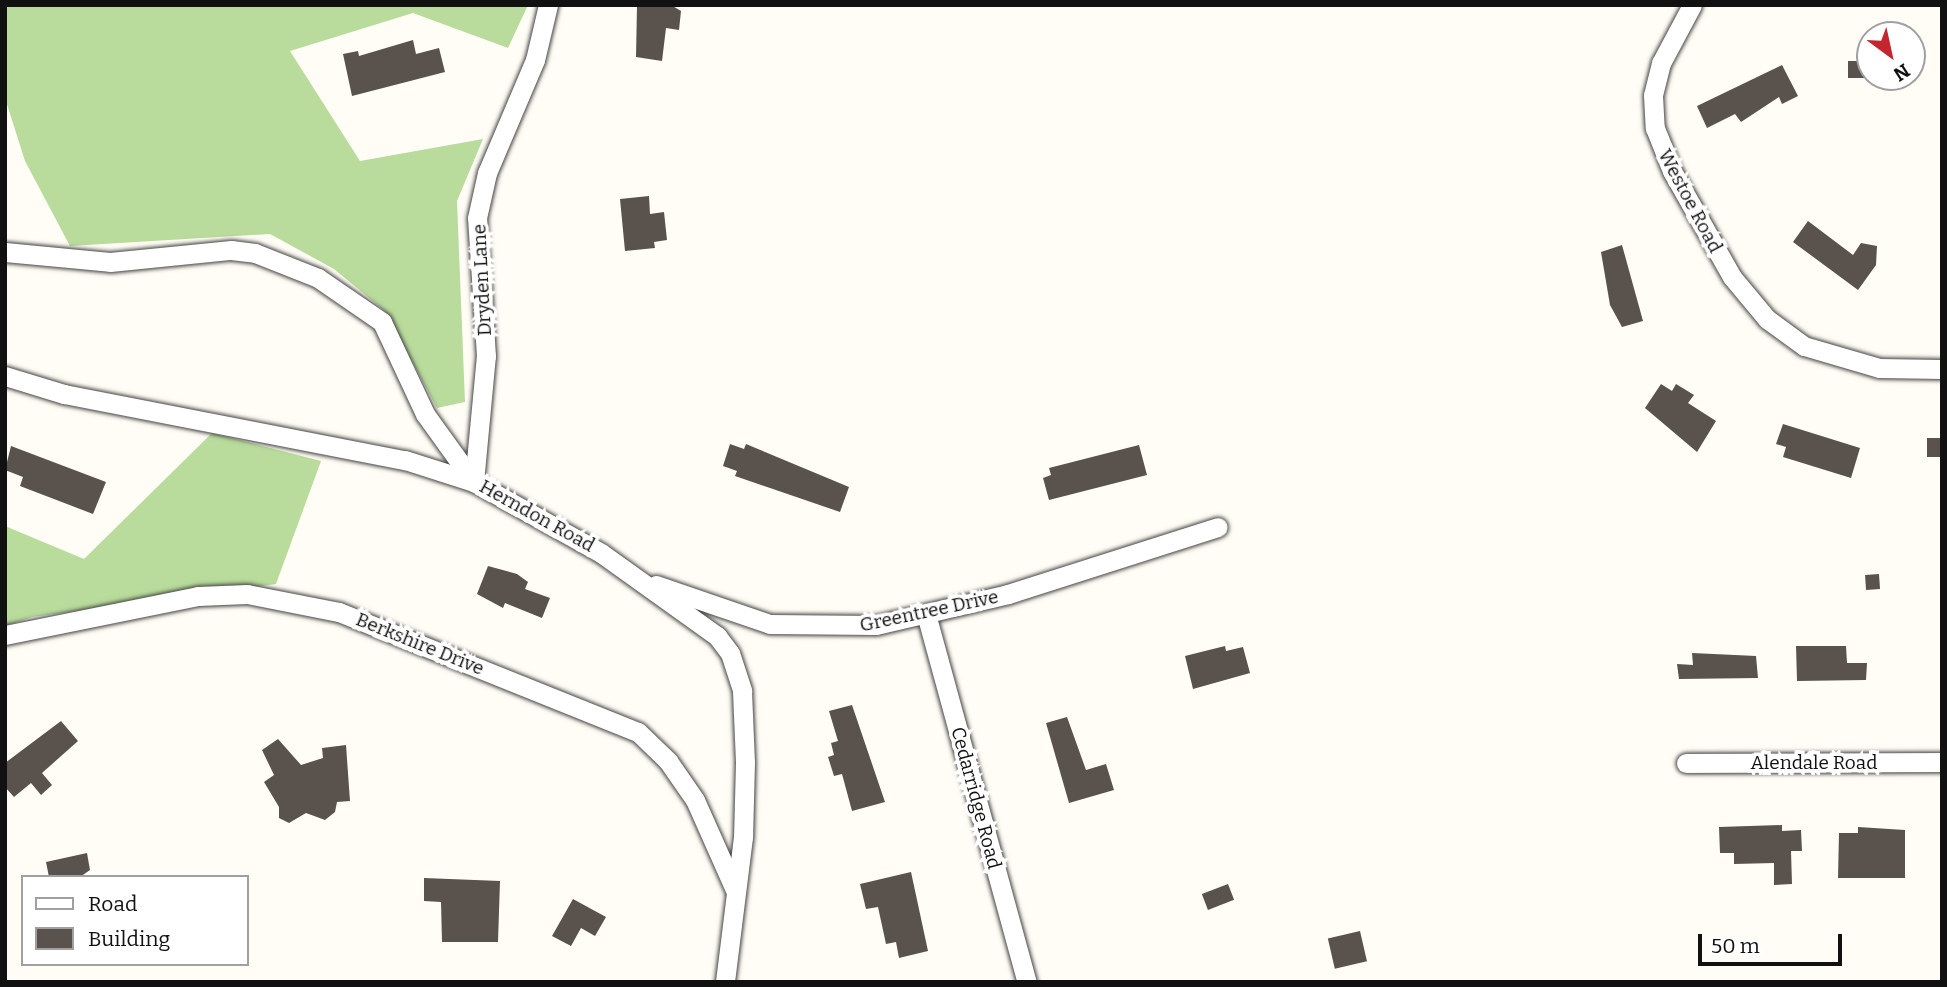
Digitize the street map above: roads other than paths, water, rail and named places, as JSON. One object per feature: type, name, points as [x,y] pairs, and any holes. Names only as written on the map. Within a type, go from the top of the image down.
[{"type":"street","name":"Dryden Lane","points":[[474,482],[486,356],[477,218],[487,173],[535,60],[548,5]]},
{"type":"street","name":"Westoe Road","points":[[1692,5],[1661,63],[1654,95],[1655,128],[1672,171],[1732,276],[1767,319],[1804,346],[1879,368],[1942,369]]},
{"type":"street","name":"Herndon Road","points":[[5,252],[110,262],[231,250],[318,278],[382,322],[425,414],[474,482],[601,553],[718,636],[736,667],[745,762],[736,893],[726,982]]},
{"type":"street","points":[[5,376],[64,394],[405,460],[474,482]]},
{"type":"street","name":"Greentree Drive","points":[[638,579],[749,617],[802,628],[876,625],[1009,594],[1218,527]]},
{"type":"street","name":"Berkshire Drive","points":[[5,635],[198,596],[257,596],[338,612],[638,733],[668,761],[695,800],[736,893]]},
{"type":"street","name":"Cedarridge Road","points":[[926,614],[1027,982]]},
{"type":"street","name":"Alendale Road","points":[[1686,762],[1942,762]]}]
